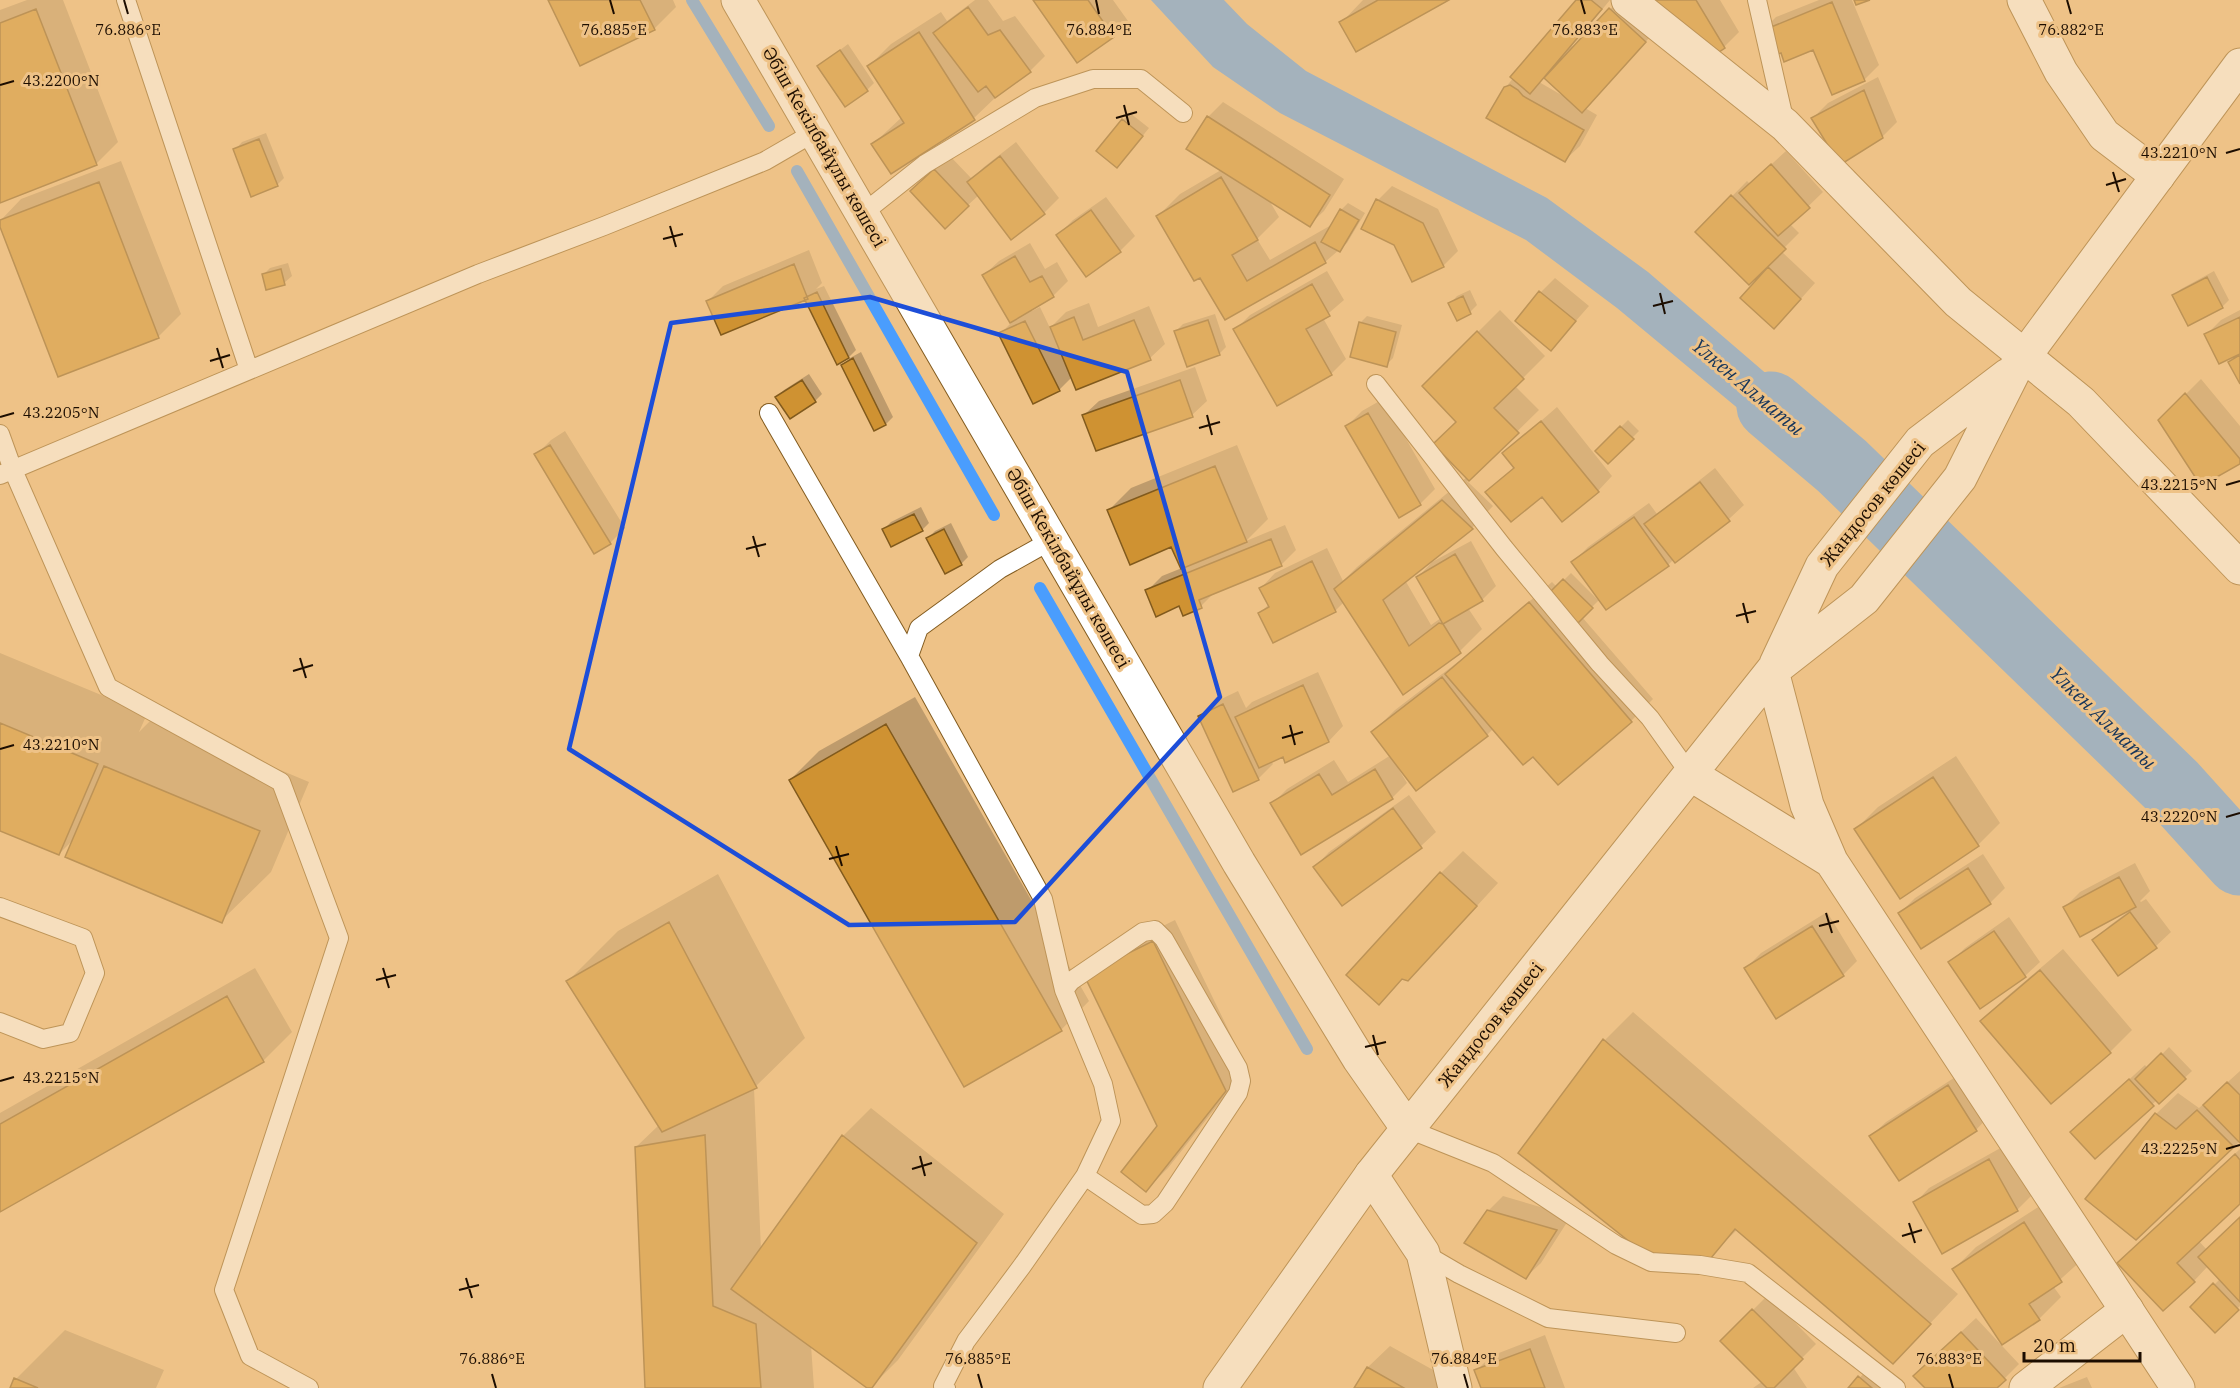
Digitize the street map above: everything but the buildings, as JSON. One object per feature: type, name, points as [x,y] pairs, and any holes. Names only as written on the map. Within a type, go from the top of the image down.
[{"type":"street","name":"Әбіш Кекілбайұлы көшесі","points":[[738,0],[1239,863],[1359,1059],[1408,1129]]},
{"type":"street","points":[[1628,0],[1785,125],[2020,363],[2081,402],[2240,568]]},
{"type":"street","points":[[2024,0],[2061,72],[2104,135],[2158,176]]},
{"type":"street","name":"Жандосов көшесі","points":[[1772,671],[1864,599],[1960,478],[2020,363],[2240,65]]},
{"type":"street","name":"Жандосов көшесі","points":[[1220,1388],[1371,1175],[1772,671],[1822,566],[1920,442],[2020,363]]},
{"type":"street","points":[[1772,671],[1807,805],[1831,861],[2178,1388]]},
{"type":"street","points":[[1690,774],[1831,861]]},
{"type":"street","points":[[1371,1175],[1422,1253],[1455,1388]]},
{"type":"street","points":[[2026,1388],[2127,1310]]},
{"type":"lane","points":[[126,0],[249,370]]},
{"type":"lane","points":[[1757,0],[1785,125]]},
{"type":"lane","points":[[862,214],[925,164],[1035,98],[1093,80],[1141,79],[1183,113]]},
{"type":"lane","points":[[7,472],[478,274],[765,161],[815,132]]},
{"type":"lane","points":[[1376,384],[1504,548],[1600,664],[1650,718],[1690,774]]},
{"type":"lane","points":[[769,413],[909,656],[1043,899],[1064,990],[1103,1084],[1111,1121],[1085,1176],[966,1341],[944,1387]]},
{"type":"lane","points":[[0,434],[7,472],[108,687],[281,782],[339,938],[224,1290],[250,1356],[309,1388]]},
{"type":"lane","points":[[909,656],[919,628],[1000,569],[1052,540]]},
{"type":"lane","points":[[0,907],[83,938],[94,973],[70,1033],[43,1039],[0,1022]]},
{"type":"lane","points":[[1064,990],[1071,981],[1143,932],[1155,930],[1164,939],[1232,1058],[1241,1081],[1232,1103],[1165,1203],[1153,1214],[1142,1215],[1085,1176]]},
{"type":"lane","points":[[1408,1129],[1493,1163],[1616,1245],[1651,1262],[1700,1265],[1748,1273],[1896,1388]]},
{"type":"lane","points":[[1422,1253],[1548,1318],[1676,1333]]},
{"type":"highlighted area","points":[[870,297],[1127,372],[1220,697],[1015,922],[849,925],[569,749],[671,323]]},
{"type":"water","points":[[1151,0],[1224,0],[1247,24],[1306,71],[1547,198],[1648,272],[1855,450],[1828,483],[1617,308],[1526,240],[1280,113],[1213,67]]},
{"type":"waterway","points":[[692,0],[769,126]]},
{"type":"waterway","points":[[797,171],[994,515]]},
{"type":"waterway","name":"Үлкен Алматы","points":[[1771,406],[1842,466],[2172,786],[2240,861]]},
{"type":"waterway","points":[[1040,588],[1307,1049]]}]
